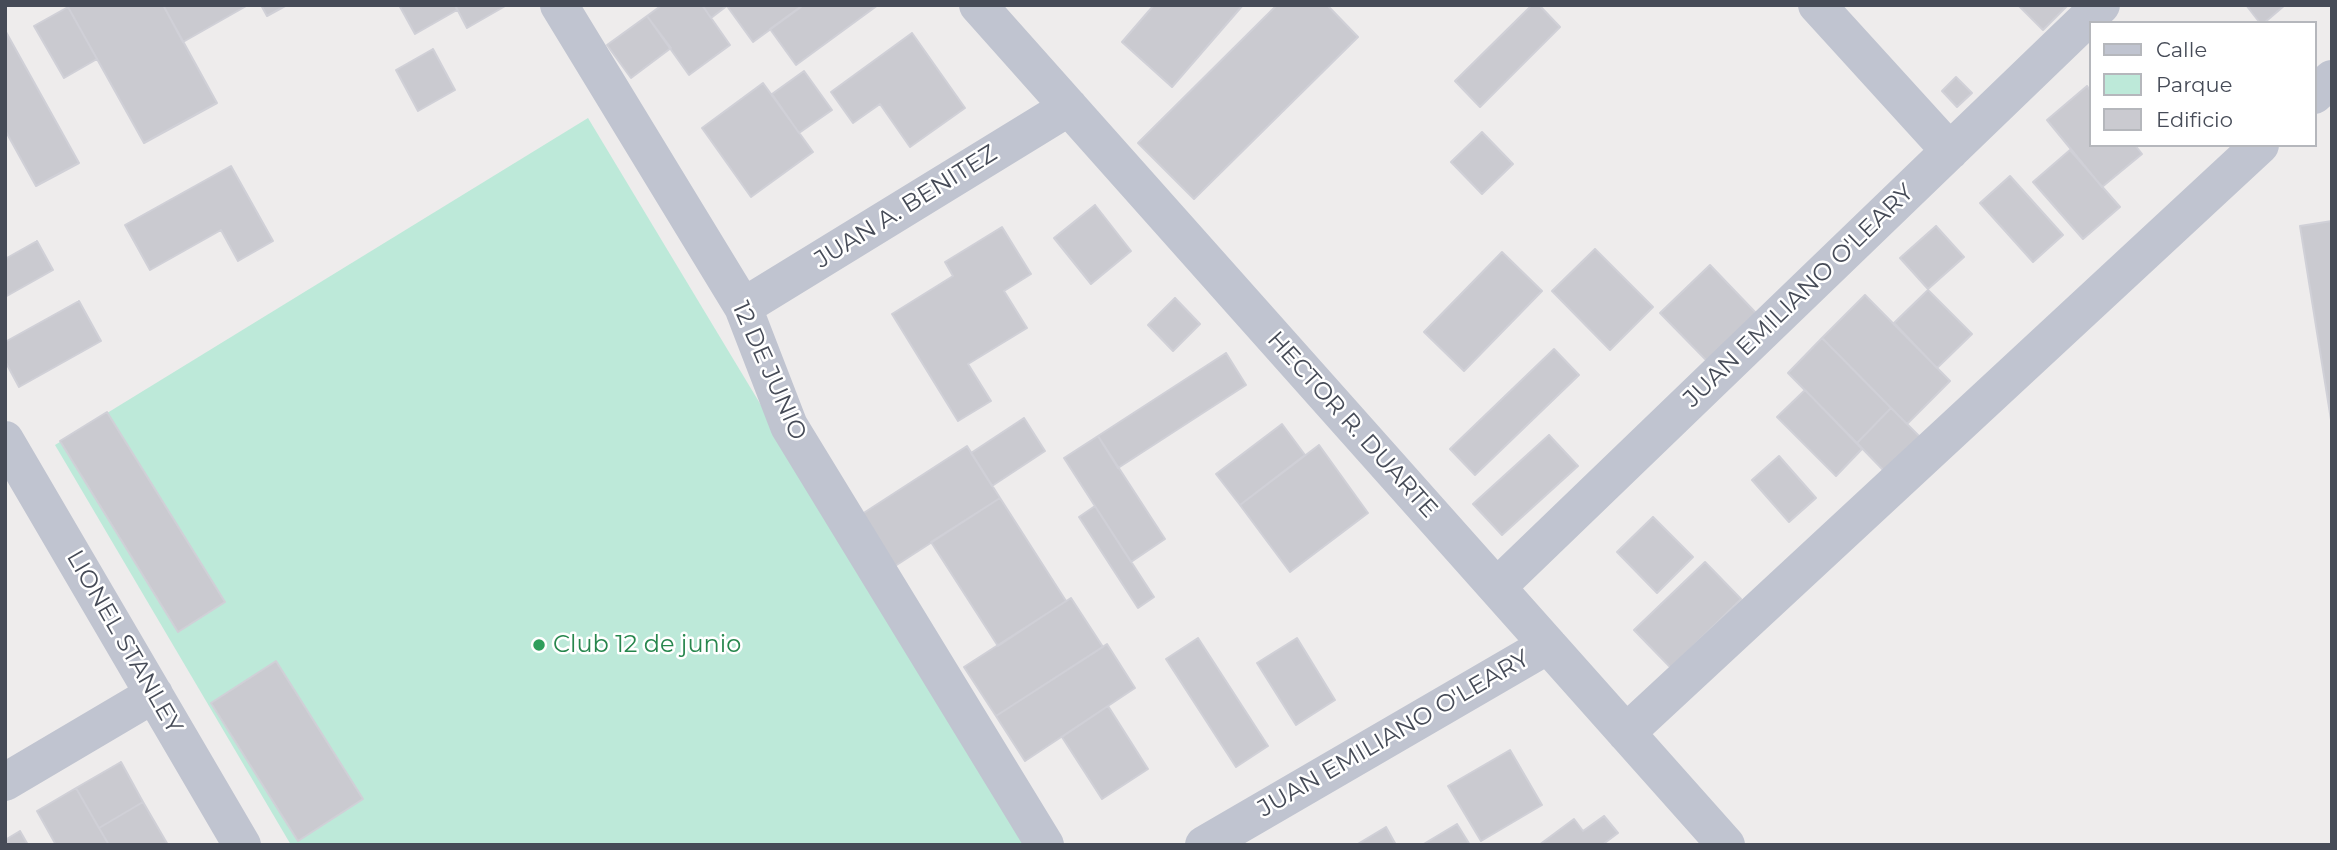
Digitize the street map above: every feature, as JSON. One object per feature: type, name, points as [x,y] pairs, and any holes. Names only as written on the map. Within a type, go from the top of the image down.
[{"type":"street","name":"12 DE JUNIO","points":[[559,5],[743,307],[789,426],[1045,845]]},
{"type":"street","points":[[1817,5],[1950,151]]},
{"type":"street","name":"JUAN EMILIANO O'LEARY","points":[[1497,587],[2101,5]]},
{"type":"street","name":"HECTOR R. DUARTE","points":[[987,9],[1069,107],[1726,845]]},
{"type":"street","points":[[2316,93],[2332,79]]},
{"type":"street","name":"JUAN A. BENITEZ","points":[[743,307],[1069,107]]},
{"type":"street","points":[[1626,733],[2258,147]]},
{"type":"street","name":"LIONEL STANLEY","points":[[5,440],[242,845]]},
{"type":"street","name":"JUAN EMILIANO O'LEARY","points":[[1204,845],[1548,645]]},
{"type":"street","points":[[5,782],[154,694]]},
{"type":"green space","name":"Club 12 de junio","points":[[588,118],[1026,845],[291,845],[55,445]]},
{"type":"building","points":[[163,5],[217,103],[144,143],[68,7]]},
{"type":"building","points":[[163,5],[248,5],[183,42]]},
{"type":"building","points":[[261,5],[287,5],[267,16]]},
{"type":"building","points":[[399,5],[455,5],[457,10],[415,34]]},
{"type":"building","points":[[455,5],[507,5],[467,28]]},
{"type":"building","points":[[662,5],[702,5],[730,45],[689,75],[647,16]]},
{"type":"building","points":[[702,5],[728,5],[711,18]]},
{"type":"building","points":[[803,5],[878,5],[796,65],[770,29]]},
{"type":"building","points":[[1154,5],[1243,5],[1172,87],[1122,42]]},
{"type":"building","points":[[1277,5],[1327,5],[1358,37],[1194,199],[1138,143]]},
{"type":"building","points":[[1532,5],[1539,5],[1560,27],[1480,107],[1455,81]]},
{"type":"building","points":[[2018,5],[2068,5],[2043,30]]},
{"type":"building","points":[[2246,5],[2285,5],[2266,21],[2258,21]]},
{"type":"building","points":[[727,6],[801,7],[753,42]]},
{"type":"building","points":[[68,7],[97,59],[64,78],[34,26]]},
{"type":"building","points":[[647,16],[671,48],[631,78],[607,45]]},
{"type":"building","points":[[6,32],[79,163],[36,186],[5,130]]},
{"type":"building","points":[[912,33],[965,108],[910,147],[880,104],[853,123],[831,92]]},
{"type":"building","points":[[433,49],[455,90],[418,111],[396,70]]},
{"type":"building","points":[[804,71],[832,110],[799,133],[772,94]]},
{"type":"building","points":[[1956,77],[1972,93],[1957,107],[1942,91]]},
{"type":"building","points":[[763,83],[813,152],[751,197],[702,128]]},
{"type":"building","points":[[2087,86],[2088,147],[2137,147],[2142,154],[2102,187],[2047,120]]},
{"type":"building","points":[[1482,132],[1513,164],[1482,194],[1451,162]]},
{"type":"building","points":[[2070,150],[2120,207],[2083,239],[2033,182]]},
{"type":"building","points":[[231,166],[273,241],[238,261],[221,230],[150,270],[125,225]]},
{"type":"building","points":[[2010,176],[2063,235],[2033,262],[1980,203]]},
{"type":"building","points":[[1095,205],[1131,251],[1091,284],[1054,238]]},
{"type":"building","points":[[2332,221],[2332,426],[2300,226]]},
{"type":"building","points":[[1936,226],[1964,257],[1928,289],[1900,258]]},
{"type":"building","points":[[1002,227],[1031,274],[1004,291],[1027,328],[968,364],[991,401],[958,421],[892,314],[953,276],[945,262]]},
{"type":"building","points":[[37,241],[53,270],[5,297],[5,259]]},
{"type":"building","points":[[1595,249],[1653,307],[1610,350],[1552,291]]},
{"type":"building","points":[[1502,252],[1542,291],[1464,371],[1424,332]]},
{"type":"building","points":[[1710,265],[1756,313],[1707,361],[1660,313]]},
{"type":"building","points":[[1928,290],[1972,334],[1937,368],[1894,323]]},
{"type":"building","points":[[1865,295],[1950,381],[1907,424],[1822,338]]},
{"type":"building","points":[[1175,298],[1200,324],[1173,351],[1148,325]]},
{"type":"building","points":[[79,301],[101,341],[19,387],[5,361],[5,342]]},
{"type":"building","points":[[1822,338],[1891,408],[1857,443],[1788,373]]},
{"type":"building","points":[[1554,349],[1579,375],[1475,475],[1450,449]]},
{"type":"building","points":[[1226,353],[1246,385],[1118,468],[1098,436]]},
{"type":"building","points":[[1805,390],[1862,449],[1836,476],[1777,417]]},
{"type":"building","points":[[1891,408],[1921,438],[1886,473],[1857,443]]},
{"type":"building","points":[[107,412],[225,602],[178,632],[60,441]]},
{"type":"building","points":[[1024,418],[1045,451],[992,486],[971,453]]},
{"type":"building","points":[[1282,424],[1305,455],[1240,505],[1216,474]]},
{"type":"building","points":[[1549,435],[1578,466],[1502,535],[1473,504]]},
{"type":"building","points":[[1098,436],[1165,539],[1131,562],[1064,458]]},
{"type":"building","points":[[1319,445],[1368,513],[1290,572],[1240,505]]},
{"type":"building","points":[[967,446],[1000,498],[892,568],[859,516]]},
{"type":"building","points":[[1779,456],[1816,498],[1789,522],[1752,480]]},
{"type":"building","points":[[1000,498],[1066,601],[998,646],[931,542]]},
{"type":"building","points":[[1095,506],[1154,597],[1138,608],[1079,517]]},
{"type":"building","points":[[1653,517],[1693,557],[1657,593],[1617,552]]},
{"type":"building","points":[[1705,562],[1741,599],[1671,668],[1634,630]]},
{"type":"building","points":[[1071,598],[1103,647],[996,716],[964,667]]},
{"type":"building","points":[[1198,638],[1268,746],[1236,767],[1166,659]]},
{"type":"building","points":[[1297,638],[1335,700],[1296,725],[1257,663]]},
{"type":"building","points":[[1107,644],[1135,688],[1025,761],[996,716]]},
{"type":"building","points":[[276,661],[363,799],[298,841],[211,703]]},
{"type":"building","points":[[1108,706],[1148,769],[1102,799],[1062,737]]},
{"type":"building","points":[[1510,750],[1542,805],[1481,841],[1448,786]]},
{"type":"building","points":[[121,762],[143,802],[99,828],[76,788]]},
{"type":"building","points":[[76,788],[109,845],[56,845],[37,811]]},
{"type":"building","points":[[143,802],[168,845],[109,845],[99,828]]},
{"type":"building","points":[[1604,816],[1618,833],[1602,845],[1539,845],[1574,819],[1583,831]]},
{"type":"building","points":[[1457,824],[1470,845],[1422,845]]},
{"type":"building","points":[[1386,827],[1396,845],[1356,845]]},
{"type":"building","points":[[20,831],[28,845],[5,845],[5,840]]},
{"type":"place","name":"Club 12 de junio","points":[[539,645]]}]
